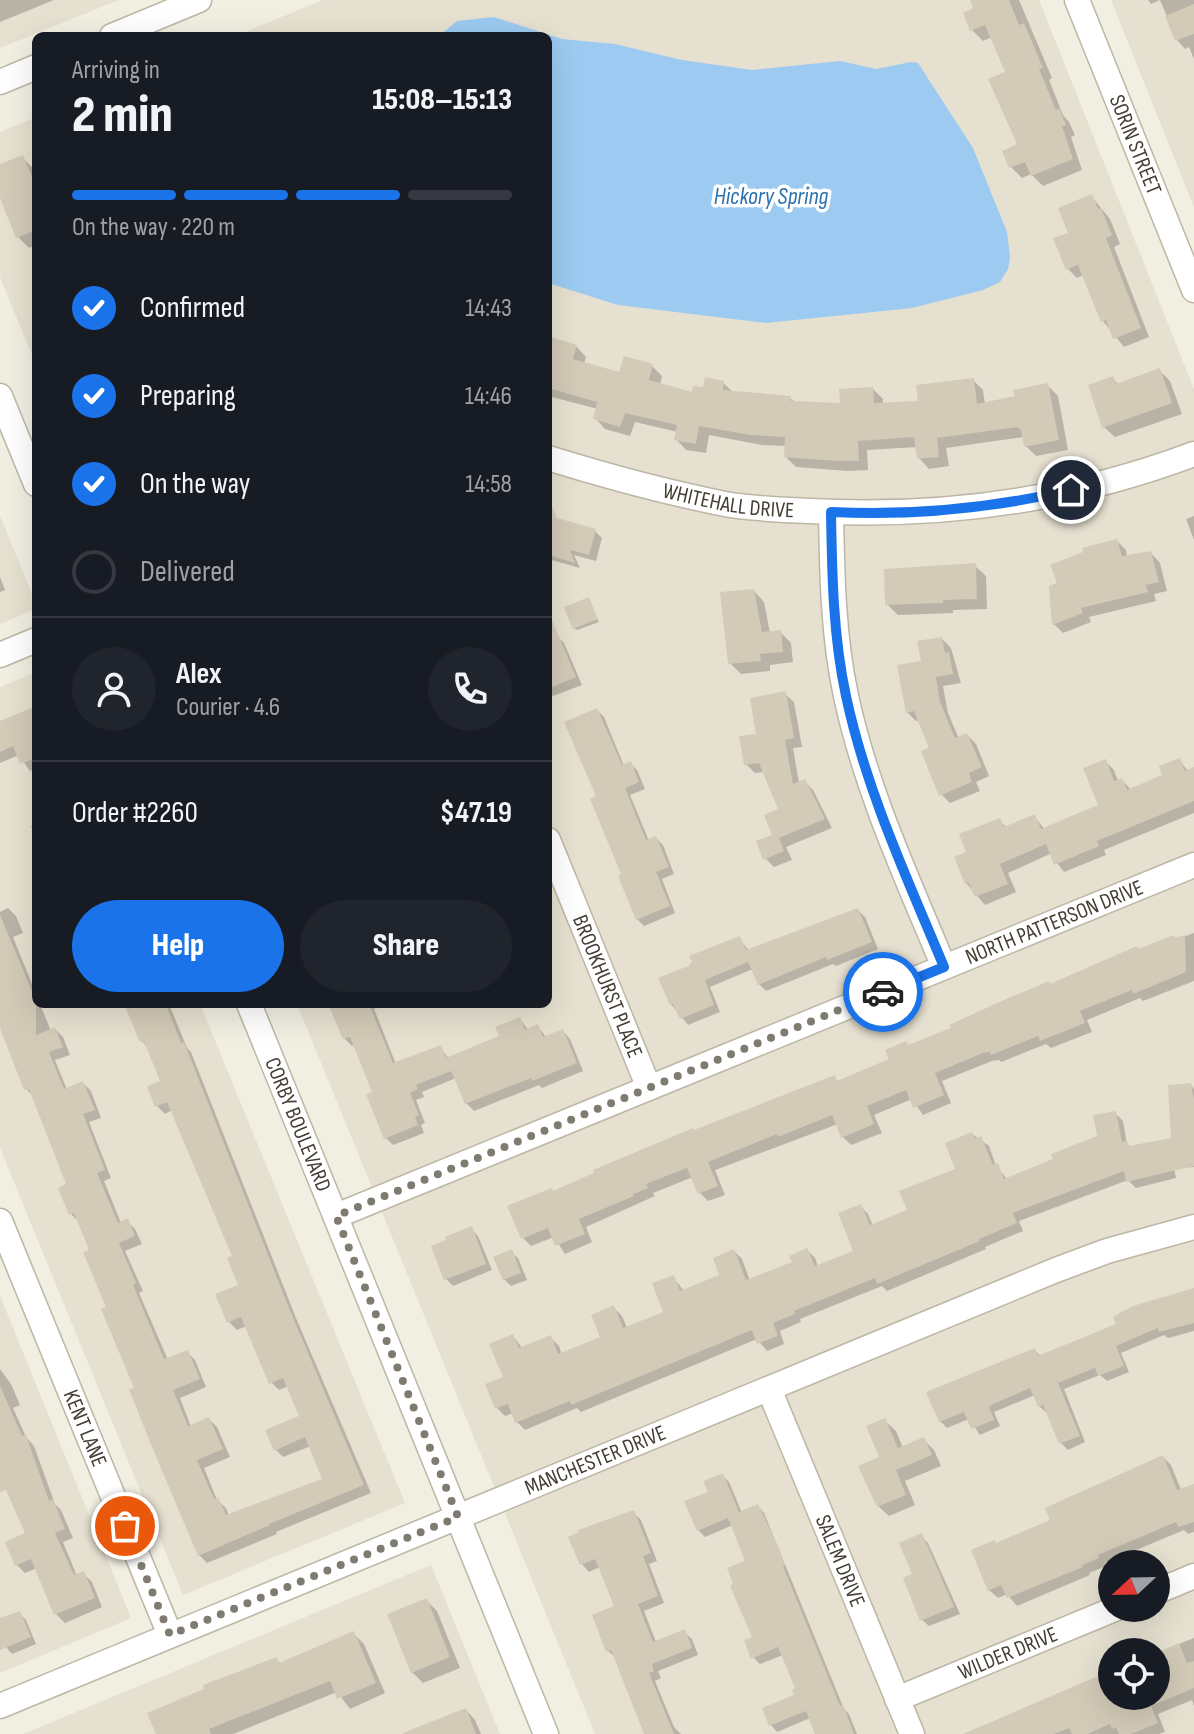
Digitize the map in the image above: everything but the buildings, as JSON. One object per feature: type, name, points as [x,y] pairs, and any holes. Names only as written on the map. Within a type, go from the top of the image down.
[{"type":"street","points":[[122,32],[199,0]]},
{"type":"street","name":"SORIN STREET","points":[[1077,0],[1194,290]]},
{"type":"street","points":[[0,82],[32,69]]},
{"type":"street","points":[[0,396],[27,434],[32,462]]},
{"type":"street","name":"WHITEHALL DRIVE","points":[[552,459],[623,481],[728,504],[831,512],[926,511],[1048,496],[1118,479],[1194,454]]},
{"type":"street","points":[[831,512],[836,631],[845,694],[862,762],[881,815],[944,967]]},
{"type":"street","points":[[0,655],[32,642]]},
{"type":"street","name":"BROOKHURST PLACE","points":[[552,850],[649,1088]]},
{"type":"street","name":"NORTH PATTERSON DRIVE","points":[[336,1216],[1194,865]]},
{"type":"street","name":"CORBY BOULEVARD","points":[[251,1008],[546,1734]]},
{"type":"street","name":"KENT LANE","points":[[0,1221],[170,1635]]},
{"type":"street","name":"MANCHESTER DRIVE","points":[[0,1706],[1056,1270],[1107,1251],[1194,1227]]},
{"type":"street","name":"SALEM DRIVE","points":[[769,1389],[912,1734]]},
{"type":"street","points":[[1170,1586],[1194,1576]]},
{"type":"street","name":"WILDER DRIVE","points":[[897,1699],[1098,1616]]},
{"type":"shaded area","points":[[0,0],[119,0],[40,32],[32,32],[32,35],[0,48]]},
{"type":"shaded area","points":[[323,0],[1039,0],[1194,389],[1194,1734],[595,1734],[299,1008],[552,1008],[552,32],[245,32]]},
{"type":"shaded area","points":[[1111,0],[1194,0],[1194,207]]},
{"type":"shaded area","points":[[32,119],[32,355],[0,277],[0,132]]},
{"type":"shaded area","points":[[0,516],[32,594],[32,611],[0,624]]},
{"type":"shaded area","points":[[32,674],[32,1008],[202,1008],[405,1503],[183,1595],[0,1148],[0,687]]},
{"type":"shaded area","points":[[0,1296],[131,1618],[0,1673]]},
{"type":"shaded area","points":[[431,1565],[500,1734],[23,1734]]},
{"type":"water","name":"Hickory Spring","points":[[494,17],[540,32],[444,32],[457,21]]},
{"type":"water","name":"Hickory Spring","points":[[552,36],[615,44],[682,60],[752,70],[840,61],[876,69],[918,63],[973,148],[1007,232],[1010,258],[1000,282],[983,290],[912,308],[766,323],[618,305],[552,284]]},
{"type":"way so far","points":[[125,1526],[170,1635],[458,1517],[336,1216],[883,992]]},
{"type":"route","points":[[883,992],[944,967],[881,815],[862,762],[845,694],[836,631],[831,512],[926,511],[987,505],[1071,490]]}]
